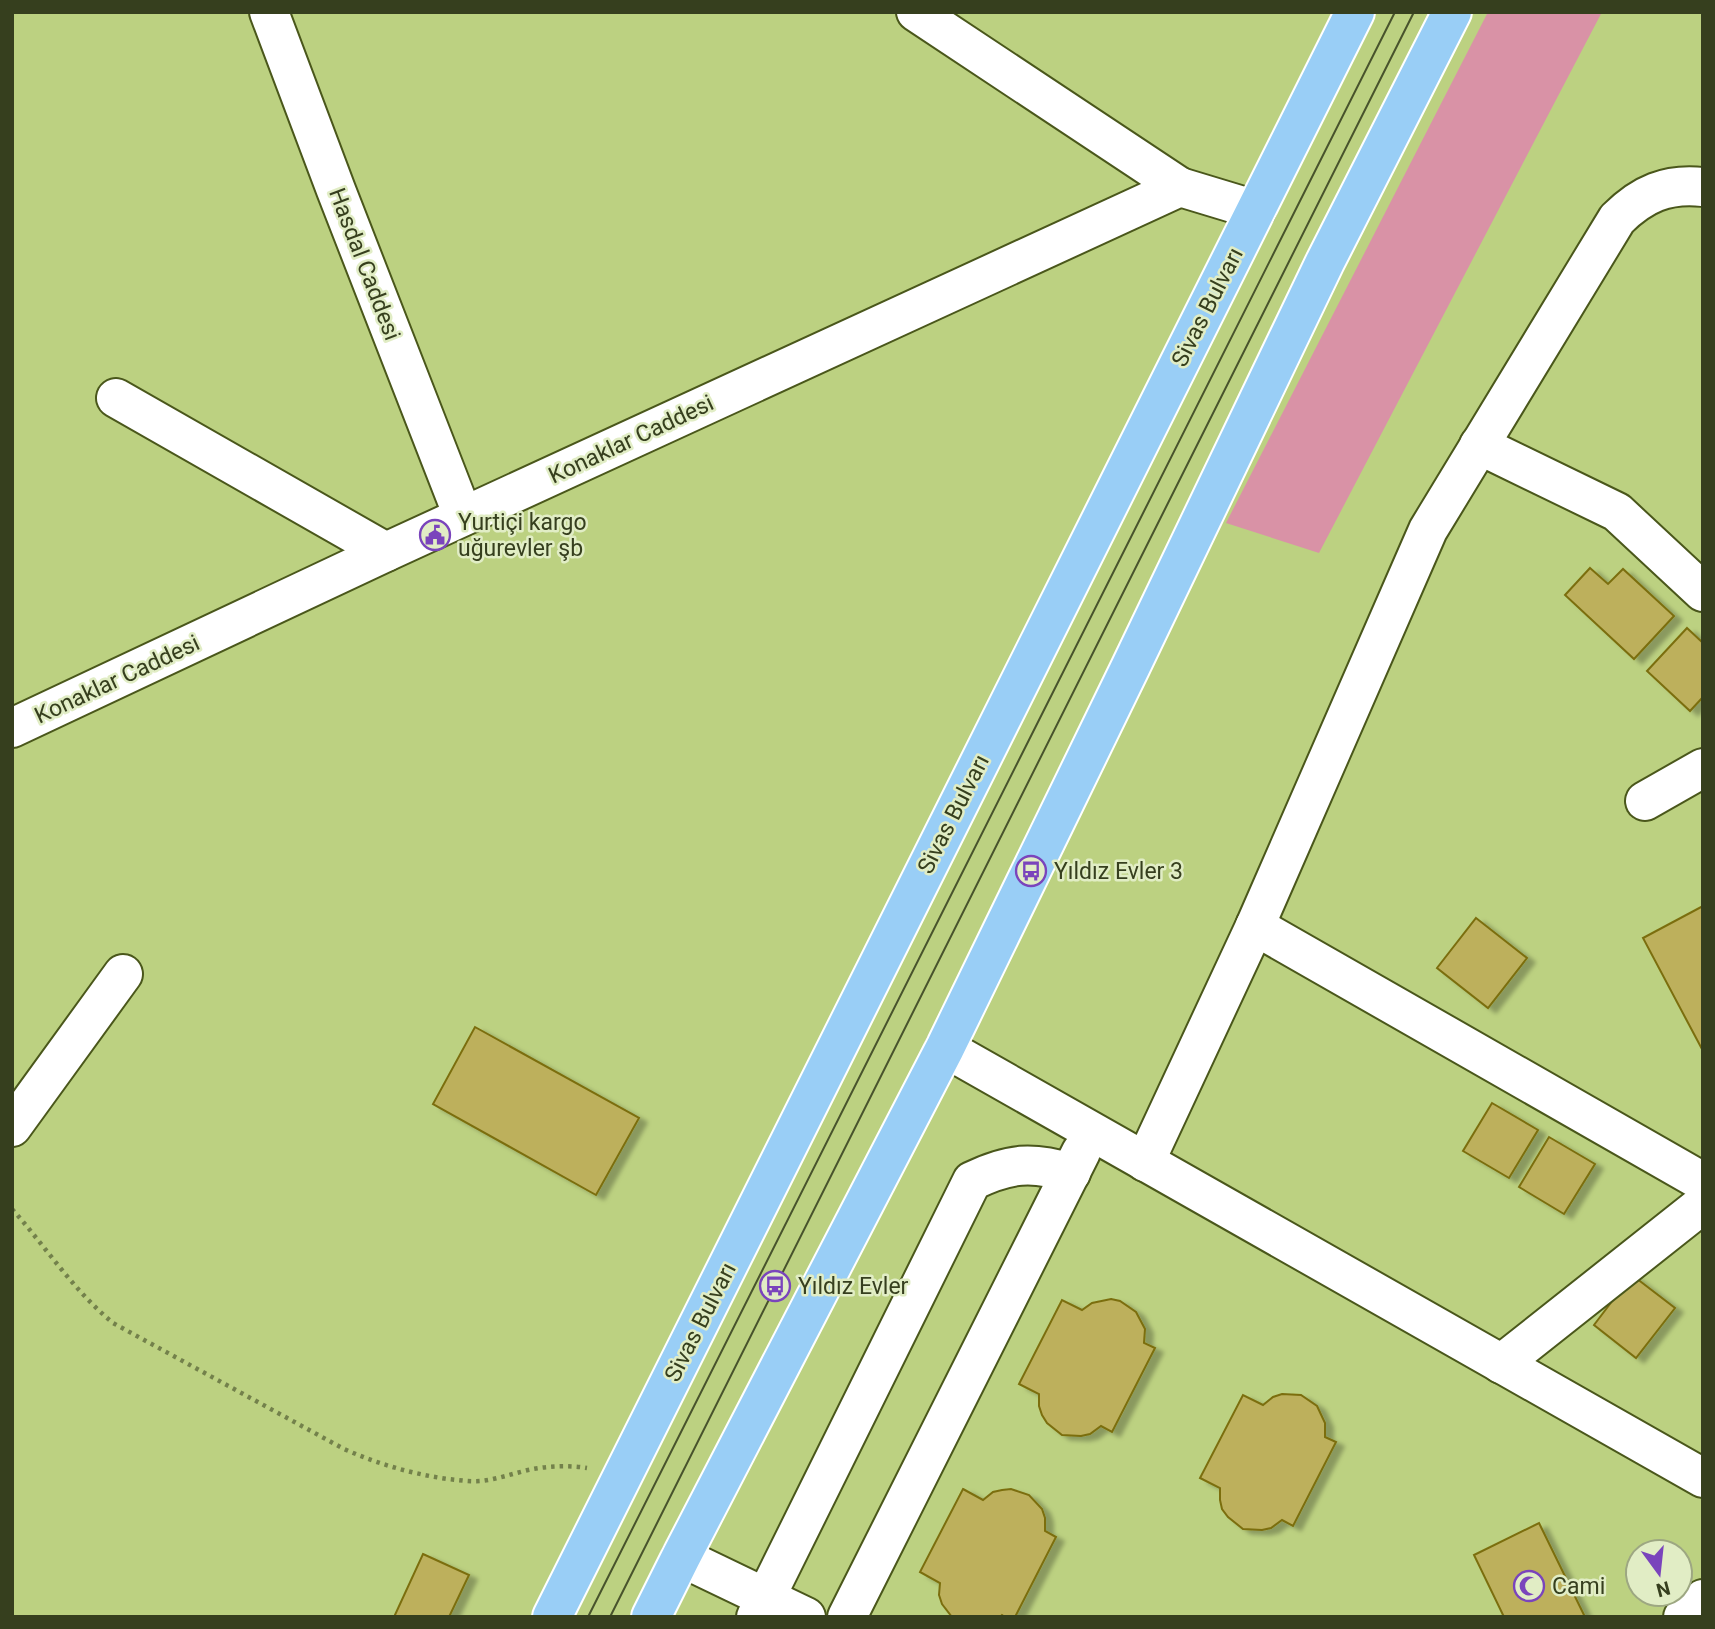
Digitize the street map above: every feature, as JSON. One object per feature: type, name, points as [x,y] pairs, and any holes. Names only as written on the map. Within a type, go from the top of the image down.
[{"type":"highway","name":"Sivas Bulvarı","points":[[552,1617],[1355,12]]},
{"type":"highway","points":[[651,1617],[945,1048],[1325,262],[1452,12]]},
{"type":"street","name":"Hasdal Caddesi","points":[[269,12],[463,516]]},
{"type":"street","points":[[916,12],[1180,187],[1256,210]]},
{"type":"street","name":"Konaklar Caddesi","points":[[12,728],[463,516],[1180,187]]},
{"type":"street","points":[[1145,1161],[1255,926],[1428,530],[1617,219],[1643,197],[1658,191],[1675,187],[1703,187]]},
{"type":"street","points":[[116,398],[386,552]]},
{"type":"street","points":[[1479,445],[1617,512],[1703,593]]},
{"type":"street","points":[[1645,801],[1703,768]]},
{"type":"street","points":[[1255,926],[1703,1182]]},
{"type":"street","points":[[12,1127],[123,974]]},
{"type":"street","points":[[945,1048],[1703,1478]]},
{"type":"street","points":[[847,1617],[1092,1131]]},
{"type":"street","points":[[760,1607],[972,1181],[1005,1167],[1027,1165],[1071,1173]]},
{"type":"street","points":[[1500,1364],[1703,1203]]},
{"type":"street","points":[[681,1557],[760,1607],[806,1617]]},
{"type":"street","points":[[1683,1617],[1703,1599]]},
{"type":"path","points":[[12,1209],[69,1280],[113,1323],[344,1449],[371,1461],[398,1469],[477,1481],[554,1466],[600,1470],[622,1478]]},
{"type":"shaded area","points":[[1488,12],[1602,12],[1319,553],[1226,523]]},
{"type":"building","points":[[1590,568],[1608,584],[1623,569],[1674,616],[1634,659],[1565,595]]},
{"type":"building","points":[[1687,628],[1703,643],[1703,697],[1690,711],[1647,671]]},
{"type":"building","points":[[1703,906],[1703,1051],[1643,938]]},
{"type":"building","points":[[1476,918],[1527,958],[1488,1008],[1437,968]]},
{"type":"building","points":[[475,1027],[639,1118],[596,1195],[433,1104]]},
{"type":"building","points":[[1492,1103],[1538,1130],[1509,1178],[1463,1151]]},
{"type":"building","points":[[1549,1137],[1595,1164],[1564,1214],[1519,1187]]},
{"type":"building","points":[[1632,1275],[1675,1308],[1636,1358],[1594,1325]]},
{"type":"building","points":[[1111,1299],[1120,1301],[1136,1312],[1145,1329],[1144,1343],[1155,1348],[1112,1432],[1101,1426],[1090,1434],[1062,1435],[1047,1423],[1042,1415],[1039,1394],[1019,1384],[1062,1300],[1082,1310],[1092,1303]]},
{"type":"building","points":[[1282,1394],[1301,1395],[1317,1406],[1325,1423],[1325,1437],[1336,1442],[1293,1526],[1282,1520],[1271,1528],[1243,1529],[1222,1509],[1220,1488],[1200,1478],[1243,1395],[1263,1405]]},
{"type":"building","points":[[963,1489],[983,1500],[993,1492],[1011,1489],[1029,1495],[1042,1509],[1045,1531],[1056,1537],[1015,1617],[952,1617],[942,1604],[939,1595],[940,1583],[920,1572]]},
{"type":"building","name":"Cami","points":[[1539,1523],[1585,1617],[1504,1617],[1474,1555]]},
{"type":"building","points":[[423,1554],[469,1575],[449,1617],[394,1617]]},
{"type":"tram line","points":[[588,1617],[1395,12]]},
{"type":"tram line","points":[[610,1617],[1414,12]]},
{"type":"place","name":"Yurtiçi kargo uğurevler şb","points":[[435,535]]},
{"type":"place","name":"Yıldız Evler 3","points":[[1031,871]]},
{"type":"place","name":"Yıldız Evler","points":[[775,1286]]},
{"type":"place","name":"Cami","points":[[1529,1586]]}]
